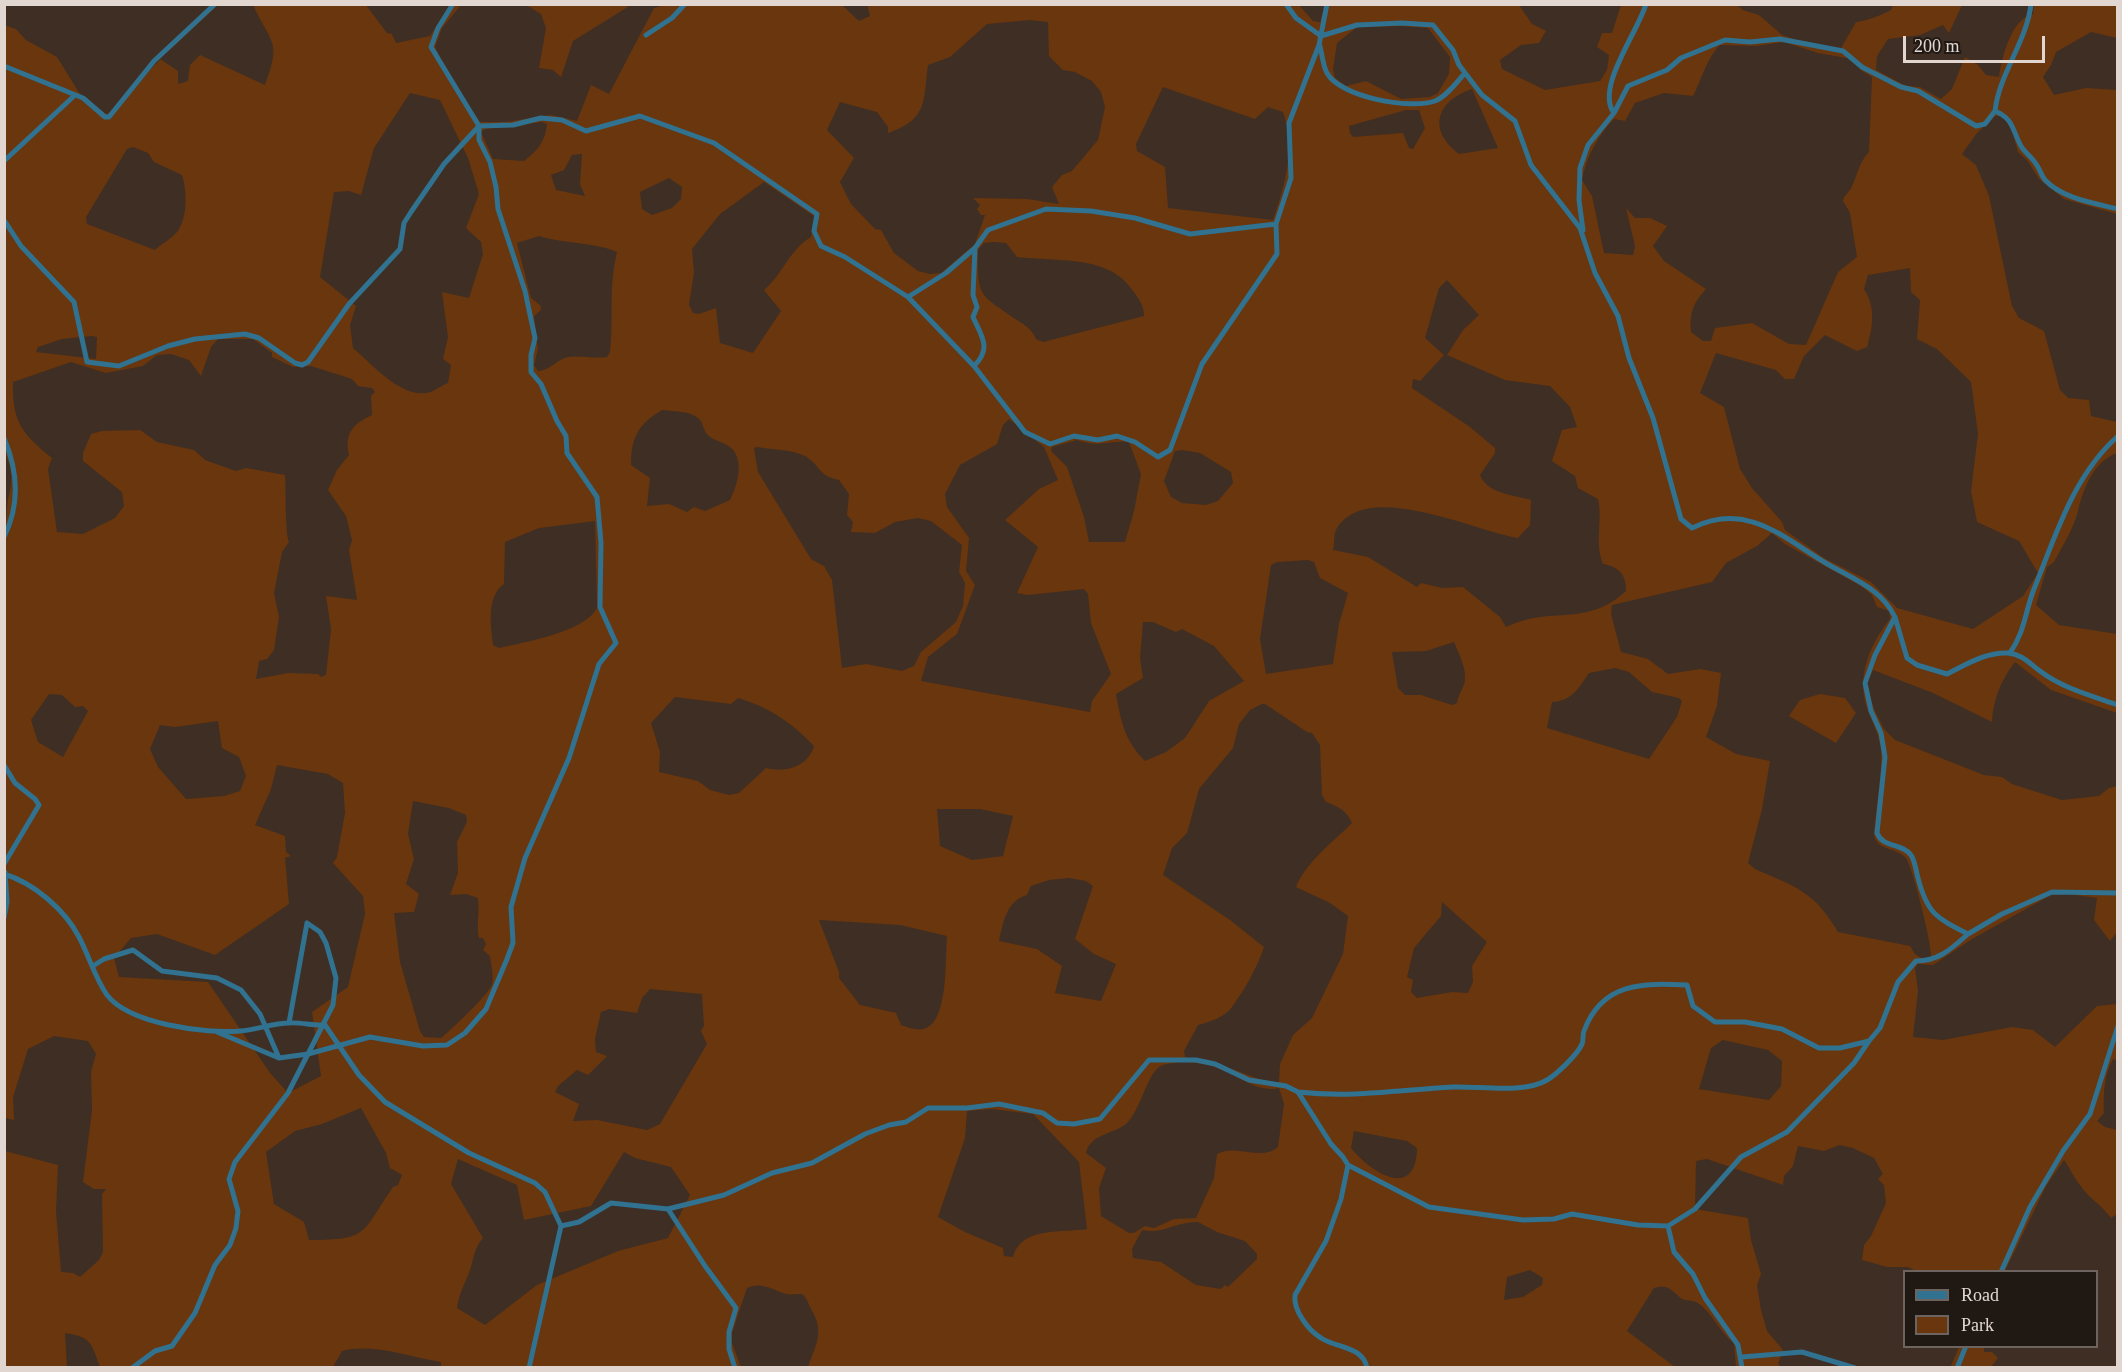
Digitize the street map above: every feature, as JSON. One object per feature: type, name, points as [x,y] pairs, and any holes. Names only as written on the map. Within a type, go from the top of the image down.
[{"type":"street","points":[[4,66],[83,98],[105,117],[109,117],[154,61],[215,4]]},
{"type":"street","points":[[5,873],[38,892],[73,926],[108,995],[123,1009],[146,1019],[217,1032],[279,1058],[308,1054],[370,1037],[423,1046],[447,1045],[465,1033],[486,1009],[513,943],[511,907],[525,858],[569,758],[599,664],[615,643],[600,607],[601,543],[597,497],[567,453],[566,436],[541,384],[531,372],[531,355],[535,338],[525,291],[498,208],[490,162],[479,140],[478,126],[431,47],[438,28],[453,4]]},
{"type":"street","points":[[646,35],[672,18],[685,4]]},
{"type":"street","points":[[1286,4],[1296,18],[1321,36]]},
{"type":"street","points":[[4,220],[21,246],[74,302],[87,362],[119,366],[168,345],[195,339],[244,334],[259,338],[278,354],[302,365],[308,362],[367,284],[400,249],[404,224],[411,212],[444,164],[478,126],[513,125],[541,118],[562,120],[586,131],[640,116],[714,143],[817,214],[814,231],[821,246],[845,257],[908,297],[974,366],[1025,432],[1050,444],[1074,436],[1098,440],[1117,436],[1135,442],[1158,457],[1170,450],[1202,364],[1241,308],[1253,286],[1278,254],[1276,224],[1291,178],[1289,123],[1319,45],[1327,4]]},
{"type":"street","points":[[1614,113],[1609,100],[1612,77],[1642,18],[1646,4]]},
{"type":"street","points":[[2031,4],[2031,15],[2016,47],[1995,111],[1985,124],[1976,126],[1918,91],[1901,87],[1862,67],[1843,51],[1780,39],[1750,42],[1725,40],[1681,58],[1667,70],[1628,86],[1614,113],[1588,146],[1580,168],[1579,200],[1584,238],[1596,273],[1618,316],[1629,358],[1653,418],[1681,519],[1692,528],[1707,521],[1725,519],[1749,521],[1776,530],[1831,566],[1863,582],[1890,606],[1907,658],[1917,665],[1947,674],[1986,655],[2010,653],[2027,660],[2041,672],[2067,687],[2118,705]]},
{"type":"street","points":[[1321,36],[1357,25],[1433,25],[1453,50],[1465,73],[1482,95],[1515,121],[1532,165],[1545,179],[1584,238]]},
{"type":"street","points":[[1319,45],[1327,74],[1347,90],[1376,99],[1405,104],[1435,101],[1465,73]]},
{"type":"street","points":[[4,161],[74,96]]},
{"type":"street","points":[[1995,111],[2006,115],[2014,125],[2023,149],[2036,162],[2044,179],[2054,187],[2087,202],[2118,209]]},
{"type":"street","points":[[908,297],[924,289],[975,248],[988,230],[1046,208],[1090,211],[1135,218],[1190,234],[1276,224]]},
{"type":"street","points":[[974,366],[984,356],[985,345],[973,317],[977,307],[973,295],[975,248]]},
{"type":"street","points":[[2010,653],[2022,636],[2034,589],[2052,539],[2079,485],[2099,456],[2118,436]]},
{"type":"street","points":[[4,438],[16,471],[16,492],[10,525],[4,537]]},
{"type":"street","points":[[1895,617],[1875,654],[1865,683],[1871,711],[1881,733],[1885,757],[1877,833],[1884,842],[1902,847],[1911,855],[1922,896],[1935,917],[1968,934]]},
{"type":"street","points":[[4,765],[15,783],[39,805],[4,864]]},
{"type":"street","points":[[4,918],[7,902],[5,873]]},
{"type":"street","points":[[1298,1092],[1348,1165],[1429,1207],[1523,1220],[1554,1219],[1572,1214],[1638,1225],[1668,1226],[1695,1209],[1742,1157],[1787,1132],[1854,1063],[1880,1028],[1898,982],[1916,961],[1930,961],[1940,957],[1968,934],[2002,914],[2052,892],[2118,893]]},
{"type":"street","points":[[132,1368],[155,1351],[171,1346],[195,1313],[216,1265],[230,1245],[236,1228],[238,1211],[229,1179],[235,1162],[288,1093],[325,1025],[333,1005],[336,978],[326,943],[320,932],[307,923],[289,1023]]},
{"type":"street","points":[[93,966],[104,959],[133,950],[162,970],[217,978],[241,990],[260,1014],[279,1058]]},
{"type":"street","points":[[561,1226],[579,1222],[611,1203],[668,1209],[724,1195],[772,1173],[812,1163],[865,1134],[889,1125],[906,1122],[928,1108],[967,1108],[999,1104],[1043,1113],[1057,1123],[1074,1124],[1100,1119],[1149,1060],[1196,1060],[1215,1064],[1250,1080],[1286,1086],[1298,1092],[1353,1096],[1423,1089],[1526,1088],[1548,1080],[1566,1065],[1581,1046],[1583,1033],[1594,1012],[1610,996],[1626,987],[1652,984],[1687,985],[1693,1006],[1715,1022],[1745,1022],[1782,1029],[1819,1048],[1840,1048],[1869,1041]]},
{"type":"street","points":[[217,1032],[266,1028],[289,1023],[325,1025]]},
{"type":"street","points":[[325,1025],[359,1075],[385,1102],[469,1153],[535,1183],[545,1192],[561,1226],[529,1368]]},
{"type":"street","points":[[2002,1270],[2030,1207],[2090,1114],[2118,1026]]},
{"type":"street","points":[[1348,1165],[1341,1199],[1326,1241],[1295,1295],[1294,1303],[1303,1319],[1321,1338],[1361,1355],[1367,1368]]},
{"type":"street","points":[[668,1209],[736,1308],[729,1332],[729,1349],[735,1368]]},
{"type":"street","points":[[1668,1226],[1674,1252],[1694,1274],[1706,1298],[1738,1345],[1742,1368]]},
{"type":"street","points":[[1957,1368],[1966,1348]]},
{"type":"street","points":[[1742,1358],[1802,1352],[1855,1368]]},
{"type":"green space","points":[[867,4],[1298,4],[1313,21],[1320,22],[1325,5],[1519,5],[1532,24],[1546,31],[1539,43],[1521,45],[1500,60],[1502,69],[1545,90],[1600,81],[1607,70],[1609,55],[1597,47],[1602,33],[1612,33],[1621,5],[1737,5],[1743,10],[1759,15],[1782,35],[1811,45],[1840,50],[1856,22],[1887,12],[1893,5],[1962,5],[1949,33],[1943,25],[1920,35],[1888,39],[1877,56],[1876,70],[1906,86],[1920,87],[1941,99],[1952,89],[1965,57],[1978,65],[1986,75],[1999,77],[2002,59],[2013,31],[2025,17],[2033,14],[2034,5],[2117,5],[2117,38],[2091,32],[2056,52],[2043,77],[2054,95],[2086,88],[2117,90],[2117,214],[2064,199],[2039,179],[2027,160],[2018,152],[2010,124],[2002,116],[1995,116],[1977,133],[1962,154],[1976,165],[1989,196],[2012,306],[2019,318],[2044,331],[2060,390],[2068,398],[2089,400],[2091,416],[2117,422],[2117,453],[2102,462],[2091,477],[2071,531],[2054,562],[2047,567],[2036,605],[2059,625],[2117,634],[2117,713],[2051,690],[2015,662],[1999,690],[1992,722],[1933,693],[1873,670],[1867,684],[1874,709],[1884,729],[1895,740],[1984,775],[2002,777],[2012,784],[2062,800],[2099,796],[2109,788],[2117,786],[2118,931],[2110,941],[2094,920],[2097,898],[2068,894],[2051,895],[1972,939],[1933,965],[1918,964],[1915,968],[1918,991],[1913,1037],[1943,1040],[2012,1027],[2033,1030],[2055,1047],[2097,1006],[2117,1004],[2117,1061],[2113,1059],[2106,1078],[2104,1113],[2097,1121],[2105,1127],[2117,1130],[2117,1214],[2111,1218],[2087,1194],[2064,1160],[2046,1186],[2005,1270],[1914,1270],[1908,1267],[1887,1267],[1862,1260],[1864,1245],[1871,1236],[1886,1203],[1884,1185],[1878,1179],[1883,1174],[1874,1158],[1853,1148],[1839,1145],[1824,1151],[1798,1146],[1793,1166],[1784,1176],[1783,1185],[1707,1159],[1696,1161],[1695,1209],[1748,1218],[1751,1240],[1761,1274],[1757,1285],[1761,1310],[1767,1331],[1783,1350],[1778,1364],[1782,1367],[1736,1367],[1734,1343],[1706,1310],[1696,1302],[1682,1299],[1664,1287],[1654,1288],[1627,1331],[1675,1367],[808,1367],[818,1338],[818,1325],[806,1299],[802,1294],[786,1294],[758,1285],[747,1288],[732,1333],[732,1343],[741,1367],[441,1367],[441,1362],[379,1350],[354,1349],[342,1351],[333,1367],[100,1367],[95,1352],[86,1339],[65,1333],[67,1367],[5,1367],[5,1151],[58,1165],[56,1211],[61,1272],[73,1273],[80,1277],[99,1260],[103,1252],[102,1194],[106,1189],[94,1189],[83,1182],[92,1110],[91,1072],[96,1054],[88,1041],[54,1036],[28,1049],[13,1097],[14,1120],[5,1118],[4,528],[11,470],[4,450],[4,25],[16,29],[26,40],[57,57],[80,94],[106,114],[160,59],[178,71],[178,84],[188,81],[190,65],[200,55],[265,85],[273,59],[272,43],[253,5],[366,5],[387,33],[392,34],[396,43],[430,36],[450,5],[461,5],[442,28],[435,47],[454,85],[480,122],[506,122],[551,115],[577,121],[591,85],[609,94],[654,8],[665,5],[842,5],[859,21],[870,16]],"holes":[[[1030,20],[1048,22],[1049,56],[1063,70],[1075,72],[1092,81],[1101,92],[1105,107],[1098,140],[1072,171],[1062,175],[1052,187],[1059,204],[1027,199],[973,198],[980,205],[977,209],[981,215],[985,215],[975,244],[941,273],[930,274],[918,271],[894,253],[881,230],[875,229],[851,204],[840,182],[854,158],[827,130],[840,102],[877,112],[888,127],[888,133],[911,121],[922,107],[928,65],[950,57],[987,24]],[[1357,27],[1428,28],[1450,57],[1449,74],[1438,93],[1430,97],[1401,99],[1366,81],[1346,86],[1335,78],[1333,69],[1337,43]],[[1784,42],[1818,53],[1852,59],[1862,71],[1872,77],[1869,152],[1843,201],[1850,213],[1857,257],[1838,272],[1806,345],[1789,344],[1752,323],[1715,328],[1711,341],[1703,341],[1691,332],[1693,309],[1706,289],[1664,261],[1653,246],[1667,226],[1650,218],[1635,218],[1626,208],[1635,246],[1633,255],[1604,253],[1592,196],[1582,180],[1586,163],[1594,147],[1614,119],[1625,121],[1635,103],[1664,93],[1693,96],[1715,50],[1720,45],[1756,46]],[[1163,87],[1255,119],[1268,107],[1283,112],[1287,126],[1289,153],[1285,180],[1273,220],[1168,208],[1165,167],[1137,151],[1136,144]],[[1472,89],[1498,148],[1459,154],[1442,135],[1440,117],[1450,101]],[[410,93],[440,100],[468,158],[479,194],[466,228],[481,242],[483,254],[469,298],[442,292],[448,337],[443,359],[451,365],[448,383],[426,393],[406,390],[387,378],[353,348],[350,325],[356,306],[320,277],[334,192],[349,191],[361,195],[374,148]],[[1406,110],[1419,110],[1425,128],[1413,149],[1409,148],[1403,133],[1353,137],[1349,126]],[[542,122],[547,124],[545,136],[540,145],[524,161],[493,159],[481,132],[485,129]],[[133,147],[148,153],[154,162],[182,175],[186,204],[181,226],[175,235],[155,250],[87,224],[86,217],[127,149]],[[582,154],[580,184],[585,196],[556,190],[551,175],[564,170],[572,155]],[[669,178],[682,187],[681,199],[672,208],[652,215],[642,209],[640,192]],[[764,182],[814,216],[811,237],[797,248],[764,290],[781,311],[753,353],[720,343],[716,308],[699,314],[693,313],[689,305],[694,273],[692,249],[720,214]],[[539,236],[599,246],[617,252],[612,290],[610,352],[607,357],[568,357],[538,371],[534,365],[538,349],[534,316],[541,310],[540,305],[531,298],[517,243]],[[984,243],[1006,243],[1017,257],[1065,260],[1096,265],[1123,279],[1139,300],[1144,316],[1043,342],[1036,339],[1026,326],[983,294],[978,278],[978,250]],[[1910,268],[1911,292],[1920,300],[1917,339],[1937,349],[1971,382],[1978,434],[1971,491],[1977,522],[2019,541],[2038,573],[2023,596],[1973,629],[1897,608],[1871,582],[1824,558],[1785,530],[1782,522],[1752,488],[1740,469],[1724,407],[1700,393],[1716,353],[1776,370],[1785,379],[1794,379],[1804,356],[1825,335],[1857,351],[1867,347],[1872,325],[1870,303],[1864,289],[1868,275]],[[1447,280],[1479,315],[1463,330],[1447,355],[1505,380],[1550,386],[1570,407],[1577,427],[1562,430],[1552,461],[1575,476],[1578,488],[1598,499],[1600,556],[1603,564],[1621,572],[1625,580],[1626,591],[1597,609],[1583,613],[1539,617],[1506,627],[1500,617],[1463,587],[1442,588],[1421,583],[1417,587],[1368,557],[1333,550],[1337,528],[1352,514],[1372,508],[1396,508],[1423,512],[1518,538],[1530,525],[1531,500],[1495,490],[1480,475],[1495,453],[1495,448],[1470,427],[1412,388],[1413,379],[1420,381],[1444,355],[1425,338],[1439,288]],[[97,337],[96,359],[36,352],[38,347],[62,339]],[[218,339],[253,339],[272,353],[272,357],[293,367],[311,366],[352,379],[358,386],[372,388],[375,392],[371,396],[372,415],[355,426],[349,435],[349,455],[337,470],[328,490],[346,516],[352,540],[349,550],[357,600],[326,596],[331,629],[326,675],[321,677],[318,674],[288,673],[256,679],[259,661],[267,659],[274,650],[279,617],[274,593],[282,552],[289,542],[285,475],[246,468],[236,471],[205,460],[194,450],[157,442],[140,430],[102,431],[91,434],[83,453],[83,461],[122,492],[124,506],[115,518],[83,534],[57,532],[48,469],[52,458],[33,441],[20,425],[14,407],[13,382],[71,362],[106,373],[143,366],[157,355],[171,354],[189,360],[201,376],[211,347]],[[662,410],[683,412],[697,417],[709,436],[727,445],[737,456],[738,478],[730,500],[705,511],[694,507],[687,512],[669,504],[647,506],[650,478],[631,465],[632,447],[647,421]],[[1009,419],[1044,447],[1058,480],[1039,489],[1005,520],[1038,547],[1017,593],[1028,595],[1084,589],[1088,594],[1091,623],[1111,674],[1092,701],[1090,712],[921,681],[928,657],[957,634],[975,585],[966,571],[969,538],[947,507],[945,494],[960,465],[997,444],[1003,425]],[[1077,440],[1097,444],[1129,442],[1141,474],[1125,542],[1089,542],[1084,517],[1067,467],[1051,451],[1052,447]],[[754,448],[781,450],[805,456],[822,473],[839,480],[849,494],[847,515],[853,522],[851,532],[875,533],[895,522],[918,518],[931,521],[962,545],[959,572],[965,583],[963,606],[956,622],[921,652],[914,666],[902,671],[866,664],[842,668],[832,580],[824,566],[811,559],[758,472]],[[1175,451],[1200,453],[1231,472],[1233,483],[1218,501],[1206,505],[1182,503],[1171,497],[1164,481]],[[595,521],[597,608],[580,624],[553,635],[499,648],[493,645],[491,629],[492,604],[498,590],[504,584],[505,542],[539,528]],[[1772,533],[1785,544],[1861,586],[1872,595],[1877,607],[1889,611],[1890,619],[1876,639],[1867,661],[1863,684],[1867,708],[1881,751],[1874,834],[1878,843],[1902,855],[1909,864],[1926,924],[1931,957],[1923,959],[1915,954],[1910,946],[1838,932],[1821,907],[1803,892],[1755,869],[1748,863],[1762,809],[1770,761],[1736,754],[1706,737],[1717,706],[1721,673],[1700,669],[1668,674],[1648,659],[1621,652],[1611,614],[1612,605],[1712,582],[1726,563],[1757,546]],[[1308,560],[1314,562],[1320,578],[1348,593],[1339,624],[1333,664],[1266,674],[1260,639],[1271,565],[1277,562]],[[1143,622],[1153,622],[1176,632],[1182,629],[1214,646],[1244,681],[1209,701],[1185,738],[1166,752],[1145,761],[1128,738],[1116,694],[1143,678],[1140,658]],[[1454,642],[1465,675],[1457,703],[1452,705],[1421,695],[1405,695],[1398,688],[1392,652],[1426,651]],[[1615,668],[1629,672],[1652,692],[1679,698],[1682,701],[1677,717],[1649,759],[1547,728],[1552,702],[1570,697],[1589,673]],[[49,694],[62,695],[75,707],[83,706],[88,711],[63,757],[38,742],[31,720]],[[675,697],[731,704],[738,698],[760,706],[779,717],[814,746],[807,759],[801,764],[781,770],[766,768],[739,793],[729,795],[710,790],[698,781],[659,772],[660,752],[651,723]],[[1265,704],[1312,733],[1320,745],[1322,795],[1326,802],[1345,812],[1352,823],[1313,861],[1296,887],[1330,903],[1348,916],[1343,954],[1312,1018],[1293,1035],[1280,1064],[1279,1082],[1261,1080],[1232,1069],[1185,1057],[1184,1051],[1198,1025],[1212,1021],[1232,1007],[1250,978],[1264,947],[1230,920],[1163,875],[1172,848],[1187,833],[1199,789],[1233,748],[1239,724],[1250,710]],[[218,721],[222,748],[239,757],[246,776],[240,791],[224,796],[186,799],[158,767],[150,749],[160,725],[175,727]],[[277,765],[328,774],[343,783],[345,813],[337,857],[333,863],[363,896],[365,914],[348,987],[312,1012],[321,1076],[288,1093],[270,1073],[208,982],[119,977],[114,958],[131,938],[157,934],[215,955],[289,904],[285,858],[291,856],[286,852],[285,836],[255,825],[271,789]],[[413,801],[449,808],[466,815],[467,822],[457,842],[458,873],[450,895],[466,894],[478,898],[479,938],[483,938],[486,944],[483,950],[490,956],[492,970],[493,981],[485,995],[441,1038],[424,1037],[420,1031],[400,962],[394,913],[414,912],[419,894],[406,884],[414,859],[408,834]],[[937,809],[980,809],[1013,816],[1003,856],[972,860],[940,846]],[[1069,878],[1086,881],[1093,886],[1075,939],[1094,954],[1116,964],[1101,1001],[1055,993],[1062,966],[1037,949],[999,941],[1010,907],[1027,895],[1031,886],[1049,880]],[[1442,902],[1487,942],[1472,966],[1473,982],[1468,993],[1452,992],[1417,998],[1411,992],[1413,980],[1407,977],[1414,948],[1441,916]],[[819,920],[900,925],[947,936],[944,989],[937,1016],[931,1025],[923,1029],[915,1029],[901,1025],[896,1013],[860,1005],[839,978],[839,972]],[[650,989],[702,994],[704,1026],[701,1031],[707,1044],[660,1124],[647,1130],[597,1120],[573,1121],[579,1104],[555,1092],[558,1086],[577,1070],[588,1075],[607,1056],[596,1052],[595,1039],[601,1012],[609,1009],[637,1013],[642,998]],[[1723,1040],[1768,1050],[1782,1061],[1781,1086],[1769,1100],[1699,1089],[1711,1048]],[[1182,1062],[1215,1067],[1256,1086],[1279,1088],[1284,1104],[1278,1147],[1264,1153],[1232,1150],[1217,1154],[1214,1178],[1196,1218],[1174,1219],[1154,1228],[1145,1226],[1134,1233],[1129,1233],[1101,1216],[1099,1188],[1106,1168],[1086,1153],[1088,1147],[1097,1138],[1126,1124],[1136,1111],[1150,1078],[1159,1067]],[[361,1108],[386,1153],[390,1168],[402,1175],[398,1185],[393,1187],[362,1231],[343,1238],[309,1240],[304,1222],[274,1204],[266,1152],[295,1131],[322,1124]],[[992,1109],[1033,1114],[1079,1162],[1087,1229],[1055,1231],[1034,1236],[1017,1247],[1013,1257],[1004,1256],[1003,1248],[965,1232],[938,1217],[965,1138],[967,1111]],[[1354,1131],[1407,1141],[1417,1148],[1415,1164],[1409,1174],[1401,1178],[1380,1173],[1351,1148]],[[624,1152],[635,1158],[671,1167],[690,1195],[668,1238],[618,1251],[537,1285],[485,1325],[457,1308],[476,1249],[483,1238],[451,1184],[458,1159],[517,1185],[524,1220],[591,1206]],[[1198,1222],[1217,1232],[1245,1241],[1257,1254],[1257,1259],[1228,1287],[1225,1285],[1221,1289],[1196,1285],[1161,1262],[1133,1258],[1132,1249],[1142,1230],[1156,1231]],[[1530,1270],[1543,1278],[1542,1285],[1523,1297],[1504,1300],[1507,1277]]]},
{"type":"green space","points":[[212,5],[218,5],[165,55]]},
{"type":"green space","points":[[526,5],[631,5],[573,41],[561,77],[553,70],[539,68],[546,28],[541,14]]},
{"type":"green space","points":[[1820,694],[1845,698],[1856,713],[1836,743],[1789,716],[1800,700]]},
{"type":"green space","points":[[1959,1348],[1984,1348],[1984,1352],[1992,1352],[1998,1358],[1991,1367],[1950,1368]]}]
